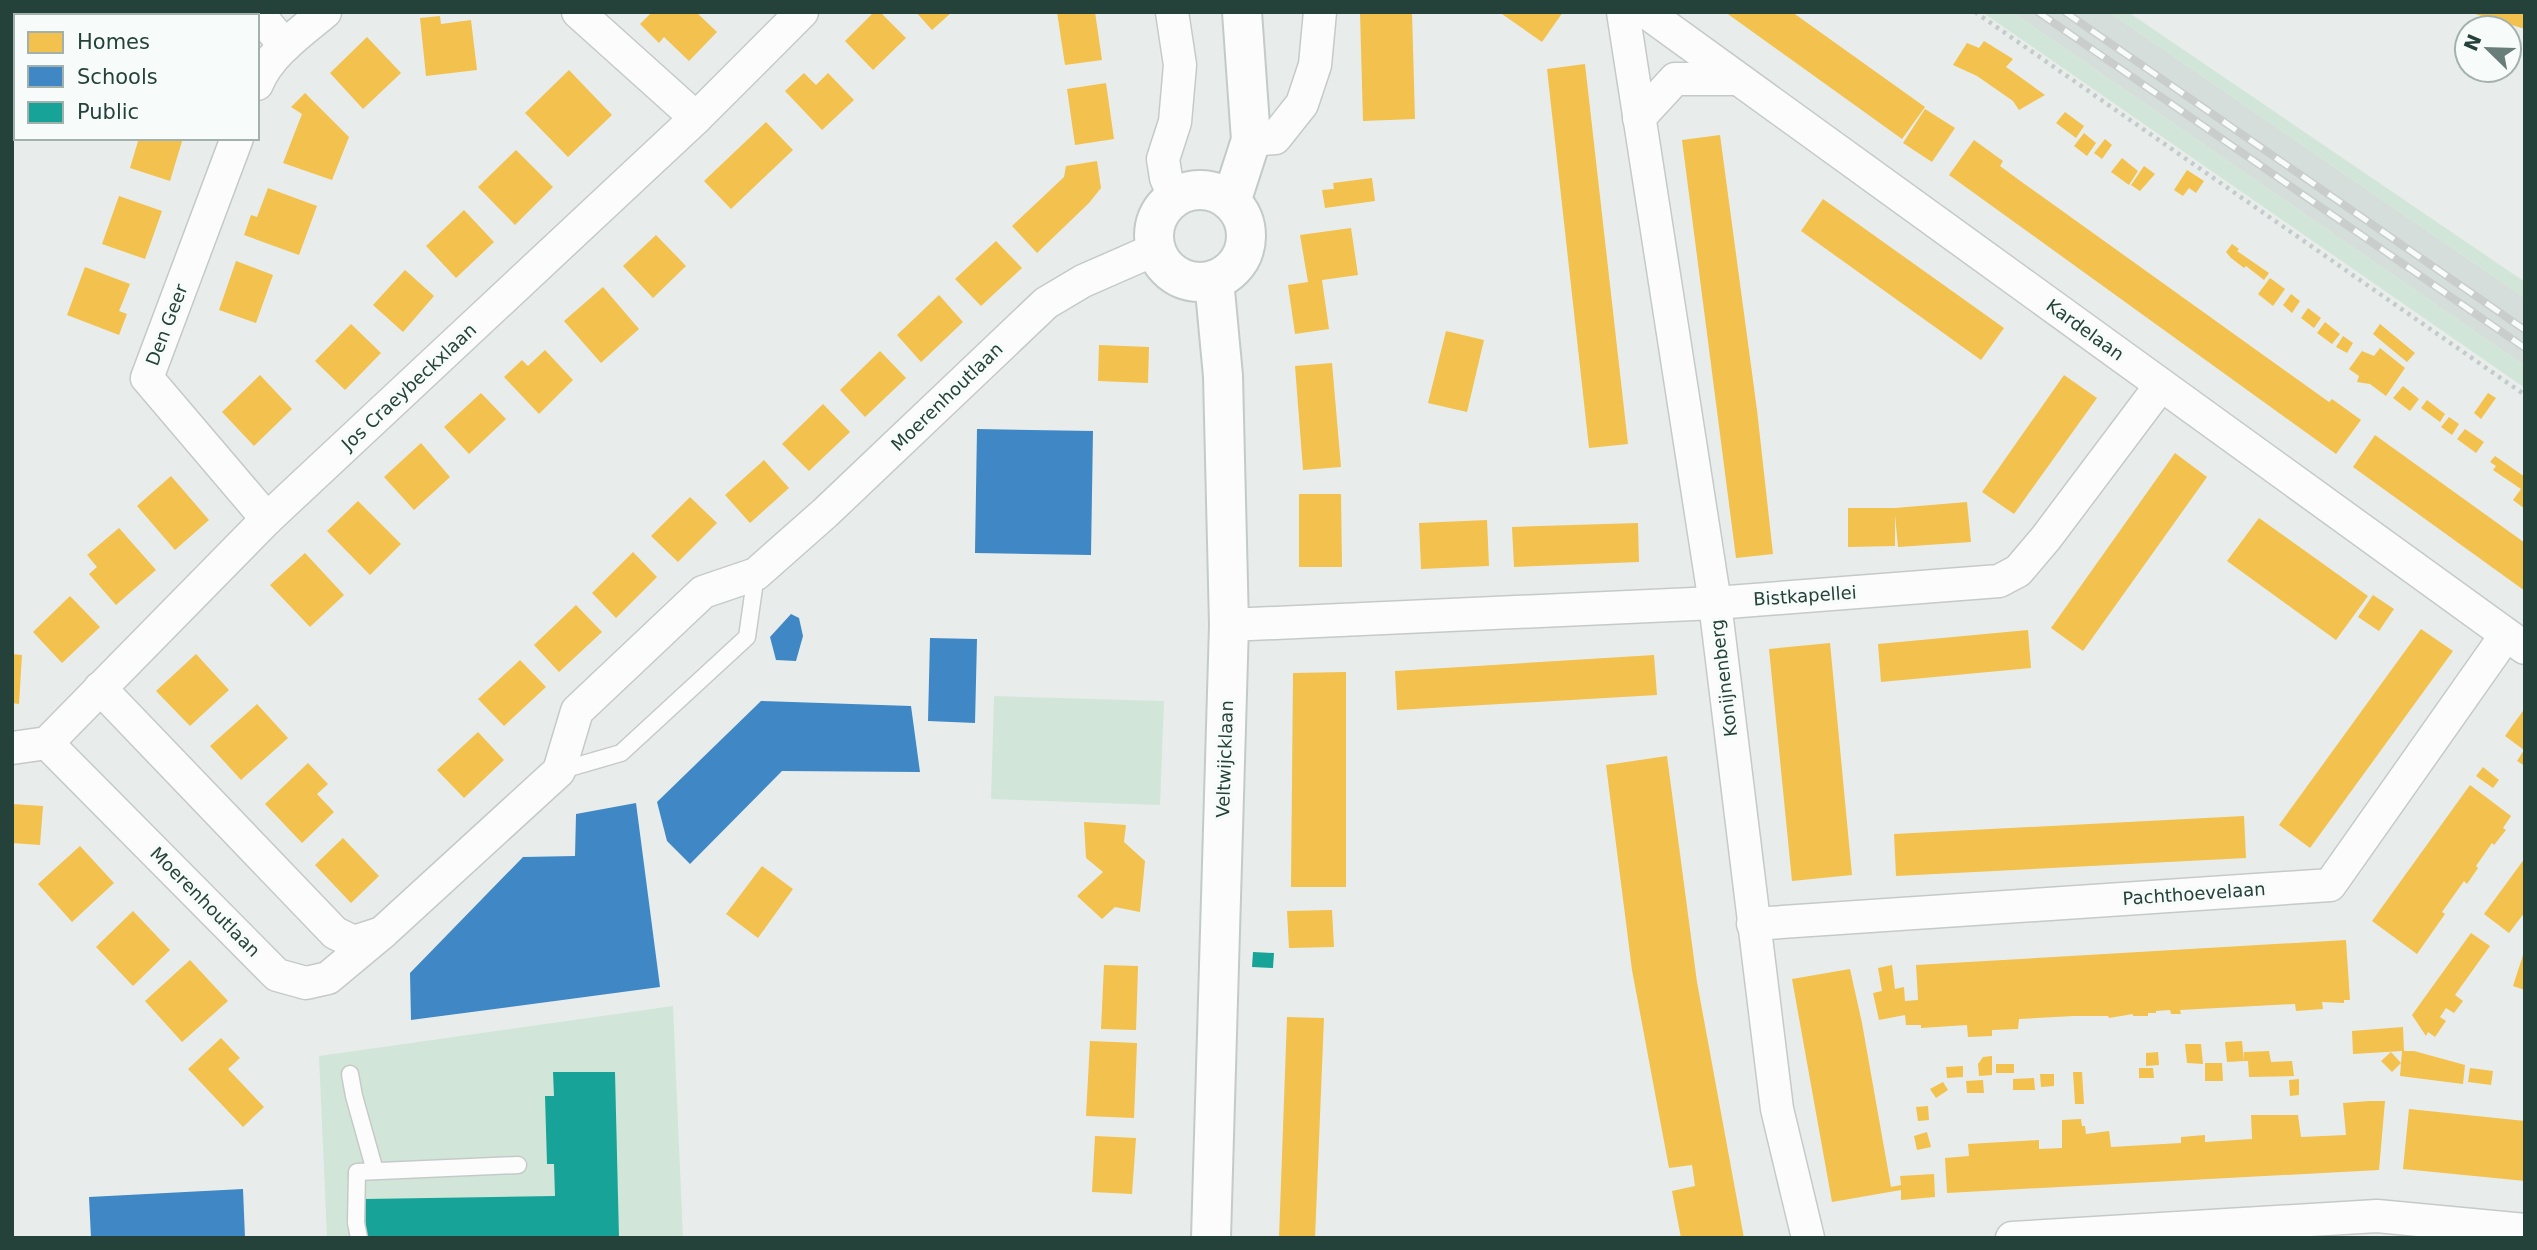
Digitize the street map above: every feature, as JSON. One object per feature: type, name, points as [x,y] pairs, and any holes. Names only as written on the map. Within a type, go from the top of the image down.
[{"type":"street","points":[[259,79],[285,46],[325,12]]},
{"type":"street","points":[[578,12],[696,118]]},
{"type":"street","name":"Jos Craeybeckxlaan","points":[[47,743],[267,519],[696,118],[802,12]]},
{"type":"street","points":[[1172,12],[1180,65],[1175,122],[1163,159],[1166,178],[1203,197],[1244,222],[1246,242],[1240,259],[1229,272],[1214,280],[1195,282],[1174,274],[1166,267],[1156,248],[1155,226],[1162,211],[1203,197],[1251,140],[1242,12]]},
{"type":"street","points":[[1251,140],[1275,138],[1302,104],[1315,65],[1320,12]]},
{"type":"street","name":"Konijnenberg","points":[[1623,12],[1715,603],[1777,1109],[1808,1238]]},
{"type":"street","name":"Kardelaan","points":[[1646,12],[2516,642]]},
{"type":"street","points":[[259,14],[285,46]]},
{"type":"street","points":[[1639,118],[1675,79],[1736,79]]},
{"type":"street","points":[[1203,197],[1231,136],[1247,83]]},
{"type":"street","name":"Den Geer","points":[[236,140],[147,378],[267,519]]},
{"type":"street","name":"Moerenhoutlaan","points":[[47,743],[278,975],[306,983],[328,978],[382,933],[559,771],[577,711],[703,592],[756,573],[835,504],[1046,303],[1083,281],[1156,248]]},
{"type":"street","name":"Veltwijcklaan","points":[[1211,1238],[1228,625],[1223,376],[1214,280]]},
{"type":"street","name":"Bistkapellei","points":[[1228,625],[1715,603],[1999,581],[2018,571],[2046,538],[2161,385]]},
{"type":"street","name":"Pachthoevelaan","points":[[1753,924],[2330,885],[2516,642]]},
{"type":"street","points":[[100,688],[335,933],[354,942],[382,933]]},
{"type":"street","points":[[12,748],[47,743]]},
{"type":"street","points":[[2012,1238],[2377,1216],[2525,1230]]},
{"type":"lane","name":"Moerenhoutlaan","points":[[559,771],[621,753],[747,637],[756,573]]},
{"type":"lane","points":[[350,1074],[375,1171]]},
{"type":"lane","points":[[359,1238],[356,1223],[357,1172],[517,1166]]},
{"type":"path","points":[[1975,12],[2525,395]]},
{"type":"shaded area","points":[[2012,12],[2109,12],[2525,298],[2525,366]]},
{"type":"green space","points":[[1982,12],[2012,12],[2525,366],[2525,388]]},
{"type":"green space","points":[[2109,12],[2128,12],[2525,282],[2525,298]]},
{"type":"green space","points":[[994,696],[1164,701],[1160,805],[991,799]]},
{"type":"green space","points":[[673,1006],[683,1238],[327,1238],[319,1056]]},
{"type":"building: Homes","points":[[652,12],[696,12],[717,32],[689,61],[664,37],[659,43],[640,24]]},
{"type":"building: Homes","points":[[874,12],[880,12],[906,38],[873,70],[845,41]]},
{"type":"building: Homes","points":[[916,12],[952,12],[932,30]]},
{"type":"building: Homes","points":[[1057,12],[1095,12],[1102,60],[1065,65]]},
{"type":"building: Homes","points":[[1360,12],[1412,12],[1415,119],[1363,121]]},
{"type":"building: Homes","points":[[1499,12],[1563,12],[1542,42]]},
{"type":"building: Homes","points":[[1725,12],[1792,12],[1925,107],[1902,139]]},
{"type":"building: Homes","points":[[2472,12],[2525,12],[2525,29],[2523,14]]},
{"type":"building: Homes","points":[[440,16],[441,24],[471,20],[477,70],[426,76],[420,18]]},
{"type":"building: Homes","points":[[367,37],[401,73],[363,109],[330,73]]},
{"type":"building: Homes","points":[[1984,41],[2013,59],[2006,67],[2045,95],[2019,110],[2013,101],[1977,76],[1953,65],[1967,43],[1979,48]]},
{"type":"building: Homes","points":[[1585,64],[1628,444],[1589,448],[1547,69]]},
{"type":"building: Homes","points":[[569,70],[612,115],[568,157],[525,113]]},
{"type":"building: Homes","points":[[804,73],[816,85],[828,73],[854,100],[822,130],[785,91]]},
{"type":"building: Homes","points":[[1106,83],[1114,139],[1075,145],[1067,89]]},
{"type":"building: Homes","points":[[305,93],[349,137],[332,180],[283,163],[302,114],[291,107]]},
{"type":"building: Homes","points":[[1925,109],[1955,128],[1932,162],[1903,143]]},
{"type":"building: Homes","points":[[2065,112],[2084,126],[2076,138],[2056,123]]},
{"type":"building: Homes","points":[[766,122],[793,150],[731,209],[704,181]]},
{"type":"building: Homes","points":[[2084,133],[2096,143],[2087,156],[2074,146]]},
{"type":"building: Homes","points":[[1720,135],[1757,410],[1773,554],[1736,558],[1682,140]]},
{"type":"building: Homes","points":[[2105,139],[2112,145],[2102,159],[2094,153]]},
{"type":"building: Homes","points":[[138,140],[182,140],[170,181],[130,168]]},
{"type":"building: Homes","points":[[1974,140],[2003,161],[2000,166],[2019,180],[2329,402],[2332,399],[2361,420],[2336,454],[1949,175]]},
{"type":"building: Homes","points":[[516,150],[553,187],[515,225],[478,187]]},
{"type":"building: Homes","points":[[2122,158],[2138,171],[2129,185],[2111,172]]},
{"type":"building: Homes","points":[[1097,161],[1101,188],[1037,253],[1012,226],[1064,177],[1066,166]]},
{"type":"building: Homes","points":[[2144,166],[2155,174],[2140,191],[2131,185]]},
{"type":"building: Homes","points":[[2187,170],[2204,181],[2196,193],[2189,188],[2183,196],[2174,190]]},
{"type":"building: Homes","points":[[1372,178],[1375,201],[1325,208],[1322,190],[1334,189],[1333,183]]},
{"type":"building: Homes","points":[[268,188],[317,206],[299,255],[244,235],[251,215],[257,217]]},
{"type":"building: Homes","points":[[119,196],[162,211],[145,259],[102,244]]},
{"type":"building: Homes","points":[[1823,199],[2004,328],[1981,360],[1801,231]]},
{"type":"building: Homes","points":[[464,210],[494,242],[456,278],[426,246]]},
{"type":"building: Homes","points":[[1351,228],[1358,275],[1322,280],[1329,329],[1295,334],[1288,285],[1308,282],[1300,235]]},
{"type":"building: Homes","points":[[656,235],[686,266],[653,298],[623,266]]},
{"type":"building: Homes","points":[[996,241],[1022,268],[981,306],[955,279]]},
{"type":"building: Homes","points":[[2232,244],[2239,249],[2237,251],[2269,273],[2264,280],[2231,258],[2226,252]]},
{"type":"building: Homes","points":[[236,261],[273,275],[256,323],[219,310]]},
{"type":"building: Homes","points":[[85,267],[130,284],[119,311],[127,314],[119,335],[67,315]]},
{"type":"building: Homes","points":[[405,270],[434,296],[403,332],[373,305]]},
{"type":"building: Homes","points":[[2270,278],[2285,289],[2273,306],[2258,294]]},
{"type":"building: Homes","points":[[603,287],[639,329],[601,363],[564,321]]},
{"type":"building: Homes","points":[[2291,294],[2300,301],[2292,313],[2283,305]]},
{"type":"building: Homes","points":[[939,295],[963,322],[921,362],[897,335]]},
{"type":"building: Homes","points":[[2308,308],[2321,318],[2314,328],[2301,318]]},
{"type":"building: Homes","points":[[2325,322],[2340,334],[2332,344],[2317,333]]},
{"type":"building: Homes","points":[[351,324],[381,353],[345,390],[315,361]]},
{"type":"building: Homes","points":[[2380,324],[2415,353],[2407,362],[2373,334]]},
{"type":"building: Homes","points":[[1446,331],[1484,340],[1467,412],[1428,403]]},
{"type":"building: Homes","points":[[2343,336],[2353,343],[2347,353],[2336,347]]},
{"type":"building: Homes","points":[[1099,345],[1149,347],[1148,383],[1098,381]]},
{"type":"building: Homes","points":[[2380,348],[2405,368],[2386,396],[2370,384],[2357,382],[2359,376],[2349,369],[2362,351],[2374,356]]},
{"type":"building: Homes","points":[[545,350],[573,380],[539,414],[504,377],[522,360],[528,366]]},
{"type":"building: Homes","points":[[880,351],[906,378],[865,417],[840,390]]},
{"type":"building: Homes","points":[[1332,363],[1341,467],[1303,470],[1295,366]]},
{"type":"building: Homes","points":[[260,375],[292,409],[254,446],[222,412]]},
{"type":"building: Homes","points":[[2064,375],[2097,398],[2014,514],[1982,492]]},
{"type":"building: Homes","points":[[2403,386],[2419,399],[2410,411],[2393,398]]},
{"type":"building: Homes","points":[[481,393],[506,419],[469,454],[444,427]]},
{"type":"building: Homes","points":[[2488,393],[2496,398],[2481,419],[2474,413]]},
{"type":"building: Homes","points":[[2427,400],[2445,414],[2440,422],[2421,408]]},
{"type":"building: Homes","points":[[823,404],[850,432],[809,471],[782,444]]},
{"type":"building: Homes","points":[[2449,417],[2459,424],[2452,435],[2441,427]]},
{"type":"building: Homes","points":[[2465,429],[2484,442],[2476,453],[2457,439]]},
{"type":"building: Homes","points":[[2375,435],[2525,543],[2525,591],[2353,467]]},
{"type":"building: Homes","points":[[421,443],[450,477],[414,510],[384,477]]},
{"type":"building: Homes","points":[[2175,453],[2207,477],[2083,651],[2051,628]]},
{"type":"building: Homes","points":[[2495,456],[2525,477],[2525,509],[2513,500],[2521,489],[2493,470],[2496,466],[2490,462]]},
{"type":"building: Homes","points":[[764,460],[789,488],[750,523],[725,495]]},
{"type":"building: Homes","points":[[171,476],[209,520],[175,550],[137,506]]},
{"type":"building: Homes","points":[[1299,494],[1341,494],[1342,567],[1299,567]]},
{"type":"building: Homes","points":[[690,497],[717,523],[678,562],[651,536]]},
{"type":"building: Homes","points":[[358,501],[401,544],[370,575],[327,531]]},
{"type":"building: Homes","points":[[1967,502],[1971,542],[1898,547],[1895,515],[1895,546],[1848,547],[1848,508],[1895,508]]},
{"type":"building: Homes","points":[[2259,518],[2368,596],[2336,640],[2227,561]]},
{"type":"building: Homes","points":[[1487,520],[1489,566],[1421,569],[1419,523]]},
{"type":"building: Homes","points":[[1638,523],[1639,562],[1514,567],[1512,527]]},
{"type":"building: Homes","points":[[119,528],[156,570],[116,605],[89,574],[97,567],[87,555]]},
{"type":"building: Homes","points":[[633,552],[657,577],[616,618],[592,593]]},
{"type":"building: Homes","points":[[305,553],[344,595],[310,627],[270,585]]},
{"type":"building: Homes","points":[[2373,595],[2394,609],[2379,631],[2358,617]]},
{"type":"building: Homes","points":[[70,596],[100,627],[62,663],[33,632]]},
{"type":"building: Homes","points":[[576,605],[602,632],[559,672],[534,645]]},
{"type":"building: Homes","points":[[2421,629],[2453,651],[2310,848],[2279,825]]},
{"type":"building: Homes","points":[[2028,630],[2031,668],[1881,682],[1878,644]]},
{"type":"building: Homes","points":[[1830,643],[1852,875],[1792,881],[1769,649]]},
{"type":"building: Homes","points":[[12,654],[22,655],[19,704],[12,703]]},
{"type":"building: Homes","points":[[196,654],[229,690],[190,726],[156,691]]},
{"type":"building: Homes","points":[[1654,655],[1657,695],[1397,710],[1395,671]]},
{"type":"building: Homes","points":[[520,660],[546,687],[504,726],[478,699]]},
{"type":"building: Homes","points":[[1346,672],[1346,887],[1291,887],[1293,673]]},
{"type":"building: Homes","points":[[257,704],[288,738],[241,780],[210,746]]},
{"type":"building: Homes","points":[[2525,708],[2525,766],[2517,761],[2524,750],[2505,736]]},
{"type":"building: Homes","points":[[478,732],[504,760],[464,798],[437,770]]},
{"type":"building: Homes","points":[[1667,756],[1697,982],[1744,1238],[1681,1238],[1672,1191],[1695,1186],[1692,1165],[1669,1168],[1632,970],[1606,765]]},
{"type":"building: Homes","points":[[308,763],[328,784],[317,794],[334,812],[302,843],[265,804]]},
{"type":"building: Homes","points":[[2483,767],[2499,780],[2493,788],[2476,776]]},
{"type":"building: Homes","points":[[2470,785],[2511,816],[2503,828],[2506,830],[2494,845],[2492,843],[2467,884],[2464,881],[2417,954],[2372,921]]},
{"type":"building: Homes","points":[[12,804],[43,806],[40,845],[12,843]]},
{"type":"building: Homes","points":[[2244,816],[2246,858],[1896,876],[1894,834]]},
{"type":"building: Homes","points":[[1084,822],[1126,825],[1124,842],[1145,861],[1140,912],[1115,907],[1102,919],[1077,896],[1103,872],[1086,858]]},
{"type":"building: Homes","points":[[343,838],[379,876],[351,903],[315,865]]},
{"type":"building: Homes","points":[[80,846],[114,883],[72,922],[38,884]]},
{"type":"building: Homes","points":[[2525,858],[2525,912],[2509,933],[2484,914]]},
{"type":"building: Homes","points":[[762,866],[793,889],[758,938],[726,914]]},
{"type":"building: Homes","points":[[1332,910],[1334,947],[1289,948],[1287,911]]},
{"type":"building: Homes","points":[[133,911],[170,950],[133,986],[96,947]]},
{"type":"building: Homes","points":[[2471,933],[2490,946],[2455,995],[2463,1001],[2454,1013],[2446,1008],[2440,1017],[2446,1021],[2435,1037],[2428,1032],[2426,1036],[2412,1015]]},
{"type":"building: Homes","points":[[2346,940],[2350,1000],[2344,1000],[2344,1003],[2322,1002],[2323,1009],[2296,1011],[2295,1004],[2180,1010],[2181,1014],[2171,1014],[2170,1010],[2156,1011],[2148,1013],[2148,1016],[2133,1014],[2109,1018],[2074,1016],[2019,1019],[2018,1029],[1992,1030],[1992,1036],[1968,1037],[1967,1025],[1921,1028],[1921,1025],[1906,1025],[1905,1015],[1879,1020],[1873,993],[1882,991],[1878,968],[1892,965],[1895,989],[1904,987],[1905,1001],[1918,1000],[1916,965]]},
{"type":"building: Homes","points":[[2525,952],[2525,990],[2513,986]]},
{"type":"building: Homes","points":[[190,960],[228,1001],[182,1042],[145,1001]]},
{"type":"building: Homes","points":[[1104,965],[1138,966],[1136,1030],[1101,1029]]},
{"type":"building: Homes","points":[[1850,969],[1891,1187],[1901,1185],[1900,1176],[1934,1174],[1935,1197],[1901,1200],[1901,1190],[1832,1202],[1792,979]]},
{"type":"building: Homes","points":[[1287,1017],[1324,1018],[1315,1238],[1279,1238]]},
{"type":"building: Homes","points":[[2403,1027],[2404,1051],[2414,1051],[2465,1065],[2463,1084],[2400,1076],[2402,1051],[2353,1054],[2352,1031]]},
{"type":"building: Homes","points":[[221,1038],[240,1058],[228,1069],[264,1107],[243,1127],[188,1069]]},
{"type":"building: Homes","points":[[1090,1041],[1137,1043],[1134,1118],[1086,1116]]},
{"type":"building: Homes","points":[[2242,1041],[2244,1061],[2227,1062],[2225,1042]]},
{"type":"building: Homes","points":[[2185,1044],[2201,1044],[2203,1064],[2187,1063]]},
{"type":"building: Homes","points":[[2269,1051],[2271,1062],[2292,1061],[2294,1076],[2249,1077],[2248,1061],[2244,1061],[2244,1052]]},
{"type":"building: Homes","points":[[2158,1052],[2159,1065],[2146,1066],[2146,1053]]},
{"type":"building: Homes","points":[[2391,1052],[2401,1063],[2392,1072],[2381,1061]]},
{"type":"building: Homes","points":[[1992,1056],[1992,1075],[1979,1076],[1978,1064],[1983,1057]]},
{"type":"building: Homes","points":[[2205,1063],[2222,1063],[2223,1081],[2205,1081]]},
{"type":"building: Homes","points":[[1996,1064],[2014,1064],[2014,1073],[1996,1073]]},
{"type":"building: Homes","points":[[1963,1066],[1963,1077],[1947,1078],[1946,1067]]},
{"type":"building: Homes","points":[[2139,1068],[2153,1068],[2154,1078],[2139,1078]]},
{"type":"building: Homes","points":[[2470,1068],[2493,1071],[2491,1085],[2468,1082]]},
{"type":"building: Homes","points":[[2073,1072],[2082,1072],[2084,1104],[2075,1104]]},
{"type":"building: Homes","points":[[2040,1074],[2054,1074],[2054,1086],[2041,1087]]},
{"type":"building: Homes","points":[[2034,1078],[2035,1090],[2013,1090],[2013,1079]]},
{"type":"building: Homes","points":[[2299,1079],[2299,1095],[2290,1096],[2289,1080]]},
{"type":"building: Homes","points":[[1983,1080],[1984,1093],[1967,1093],[1966,1081]]},
{"type":"building: Homes","points":[[1943,1082],[1948,1090],[1936,1098],[1930,1089]]},
{"type":"building: Homes","points":[[2385,1101],[2379,1170],[1947,1193],[1945,1158],[1969,1156],[1968,1144],[2039,1140],[2039,1149],[2062,1148],[2062,1120],[2081,1119],[2086,1134],[2109,1131],[2111,1147],[2181,1143],[2181,1137],[2205,1135],[2205,1142],[2252,1139],[2251,1115],[2298,1115],[2301,1137],[2346,1135],[2343,1103]]},
{"type":"building: Homes","points":[[1928,1106],[1929,1120],[1918,1121],[1916,1107]]},
{"type":"building: Homes","points":[[2409,1109],[2525,1121],[2525,1181],[2403,1169]]},
{"type":"building: Homes","points":[[1927,1132],[1931,1147],[1917,1150],[1914,1136]]},
{"type":"building: Homes","points":[[1095,1136],[1136,1138],[1132,1194],[1092,1192]]},
{"type":"building: Schools","points":[[977,429],[1093,431],[1091,555],[975,553]]},
{"type":"building: Schools","points":[[791,614],[799,618],[803,636],[796,661],[776,660],[770,637]]},
{"type":"building: Schools","points":[[930,638],[977,639],[975,723],[928,721]]},
{"type":"building: Schools","points":[[761,701],[911,706],[920,772],[782,771],[690,864],[667,841],[657,802]]},
{"type":"building: Schools","points":[[636,803],[660,987],[411,1020],[410,973],[523,857],[575,856],[576,814]]},
{"type":"building: Schools","points":[[243,1189],[245,1238],[91,1238],[89,1197]]},
{"type":"building: Public","points":[[1253,952],[1274,953],[1273,968],[1252,967]]},
{"type":"building: Public","points":[[553,1072],[615,1072],[619,1238],[366,1238],[365,1199],[555,1196],[554,1164],[547,1164],[545,1096],[554,1096]]},
{"type":"railway","points":[[2038,12],[2525,348]]},
{"type":"railway","points":[[2065,12],[2525,330]]}]
